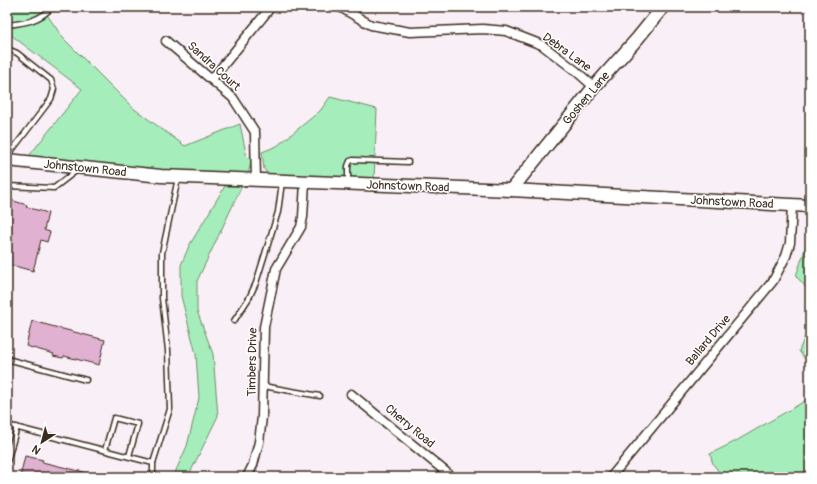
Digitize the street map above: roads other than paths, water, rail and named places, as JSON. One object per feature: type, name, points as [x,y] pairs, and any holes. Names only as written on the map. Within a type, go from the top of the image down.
[{"type":"main road","name":"Goshen Lane","points":[[511,190],[594,87],[637,39],[663,7]]},
{"type":"main road","name":"Johnstown Road","points":[[7,160],[178,177],[511,190],[810,206]]},
{"type":"street","points":[[212,79],[271,7]]},
{"type":"street","name":"Debra Lane","points":[[340,7],[371,25],[410,32],[483,29],[506,31],[542,46],[576,71],[594,87]]},
{"type":"street","name":"Sandra Court","points":[[166,41],[233,98],[255,132],[256,181]]},
{"type":"street","name":"Timbers Drive","points":[[247,477],[253,465],[259,442],[262,418],[265,320],[276,269],[301,226],[305,182]]},
{"type":"street","name":"Ballard Drive","points":[[611,477],[773,281],[786,256],[790,243],[792,205]]},
{"type":"street","name":"Cherry Road","points":[[351,394],[452,477]]},
{"type":"lane","points":[[7,25],[29,22],[40,18],[52,7]]},
{"type":"lane","points":[[7,50],[17,53],[51,80],[54,88],[51,99],[10,153],[7,160]]},
{"type":"lane","points":[[348,184],[348,166],[353,160],[408,162]]},
{"type":"lane","points":[[7,186],[54,188],[79,168]]},
{"type":"lane","points":[[153,477],[153,462],[170,408],[168,350],[162,298],[162,254],[178,177]]},
{"type":"lane","points":[[234,322],[249,298],[256,283],[278,212],[282,182]]},
{"type":"lane","points":[[7,359],[86,380]]},
{"type":"lane","points":[[263,386],[320,396]]},
{"type":"lane","points":[[105,450],[114,418],[138,424],[129,456]]},
{"type":"lane","points":[[7,425],[153,462]]},
{"type":"lane","points":[[7,462],[17,427]]}]
